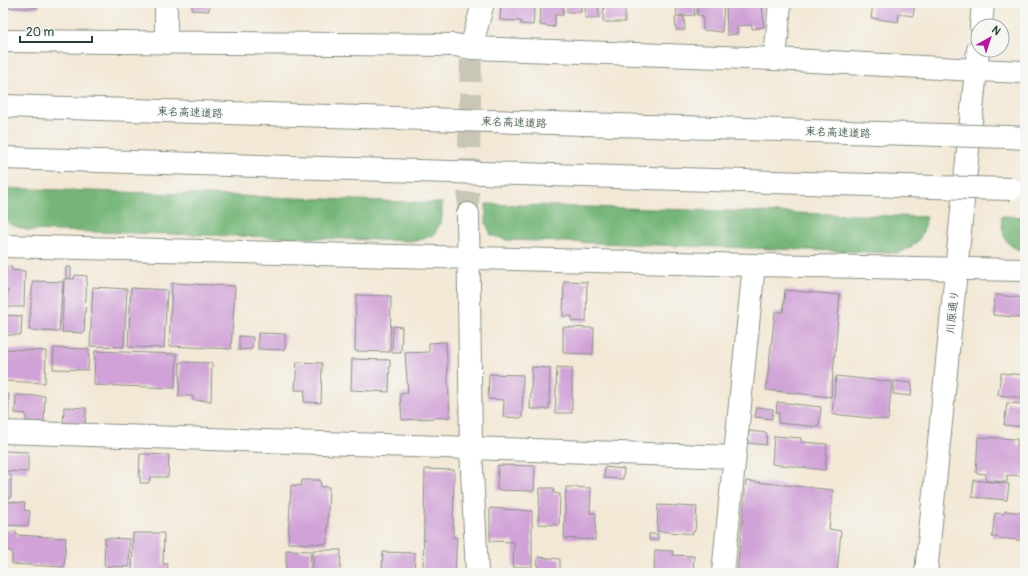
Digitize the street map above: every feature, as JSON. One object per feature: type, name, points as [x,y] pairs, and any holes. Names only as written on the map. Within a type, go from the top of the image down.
[{"type":"main road","points":[[166,3],[166,43]]},
{"type":"main road","points":[[471,48],[484,3]]},
{"type":"main road","points":[[775,59],[780,3]]},
{"type":"main road","points":[[982,18],[983,3]]},
{"type":"main road","points":[[3,41],[455,45],[471,48],[775,59],[977,60],[1025,72]]},
{"type":"main road","name":"川原通り","points":[[926,573],[977,60]]},
{"type":"main road","name":"東名高速道路","points":[[10,106],[1017,138]]},
{"type":"main road","points":[[10,158],[1018,189]]},
{"type":"main road","points":[[468,214],[471,449],[477,573]]},
{"type":"main road","points":[[3,246],[754,265],[1025,270]]},
{"type":"main road","points":[[723,573],[754,265]]},
{"type":"main road","points":[[3,432],[734,457]]},
{"type":"green space","points":[[3,188],[442,203],[442,219],[434,235],[416,241],[27,230],[9,224],[3,214]]},
{"type":"green space","points":[[486,204],[927,217],[921,235],[916,243],[899,253],[507,240],[491,235],[486,223]]},
{"type":"green space","points":[[1001,216],[1025,217],[1025,252],[1008,243],[1004,235]]},
{"type":"building","points":[[4,3],[39,3],[38,8],[4,8]]},
{"type":"building","points":[[123,3],[146,3],[146,6],[123,7]]},
{"type":"building","points":[[192,3],[209,3],[209,11],[192,10]]},
{"type":"building","points":[[501,3],[535,3],[533,25],[521,24],[521,21],[500,20]]},
{"type":"building","points":[[541,3],[563,3],[563,15],[555,15],[555,27],[540,25]]},
{"type":"building","points":[[567,3],[581,3],[581,12],[567,12]]},
{"type":"building","points":[[585,3],[598,3],[599,18],[585,18]]},
{"type":"building","points":[[604,3],[625,3],[625,22],[603,22]]},
{"type":"building","points":[[676,3],[694,3],[695,15],[677,16]]},
{"type":"building","points":[[698,3],[724,3],[722,32],[703,30],[703,16],[697,15]]},
{"type":"building","points":[[726,3],[762,3],[764,27],[752,29],[752,25],[737,26],[737,34],[727,35]]},
{"type":"building","points":[[873,3],[915,3],[913,16],[899,14],[898,22],[871,18]]},
{"type":"building","points":[[929,3],[943,3],[943,6]]},
{"type":"building","points":[[675,17],[684,17],[685,30],[676,30]]},
{"type":"building","points":[[3,266],[12,267],[11,270],[25,271],[24,307],[7,307],[8,290],[3,290]]},
{"type":"building","points":[[66,267],[71,267],[71,278],[66,278]]},
{"type":"building","points":[[75,275],[87,276],[84,333],[62,332],[64,279],[74,279]]},
{"type":"building","points":[[33,281],[63,282],[59,332],[29,330]]},
{"type":"building","points":[[564,281],[587,282],[586,322],[572,321],[572,316],[563,316]]},
{"type":"building","points":[[172,283],[235,286],[231,349],[169,346]]},
{"type":"building","points":[[93,287],[127,289],[124,347],[90,346]]},
{"type":"building","points":[[131,288],[167,290],[164,348],[128,347]]},
{"type":"building","points":[[785,290],[840,295],[831,397],[766,390],[775,312],[783,312]]},
{"type":"building","points":[[356,295],[391,296],[390,352],[355,351]]},
{"type":"building","points":[[995,295],[1025,298],[1024,318],[993,315]]},
{"type":"building","points":[[3,315],[22,316],[21,335],[3,335]]},
{"type":"building","points":[[393,326],[402,327],[401,353],[392,353]]},
{"type":"building","points":[[563,327],[594,328],[593,354],[563,353]]},
{"type":"building","points":[[258,333],[285,334],[285,350],[258,349]]},
{"type":"building","points":[[239,336],[253,337],[252,349],[239,350]]},
{"type":"building","points":[[446,342],[450,417],[402,420],[400,394],[408,393],[405,353],[429,352],[429,343]]},
{"type":"building","points":[[54,348],[89,349],[88,370],[53,369]]},
{"type":"building","points":[[3,349],[46,351],[45,383],[3,381]]},
{"type":"building","points":[[95,351],[177,354],[175,388],[94,385]]},
{"type":"building","points":[[352,359],[390,360],[389,392],[351,390]]},
{"type":"building","points":[[180,362],[212,363],[211,401],[193,400],[193,396],[179,396]]},
{"type":"building","points":[[297,362],[322,363],[321,403],[304,402],[305,390],[295,390]]},
{"type":"building","points":[[532,367],[550,368],[549,409],[530,409]]},
{"type":"building","points":[[557,367],[572,368],[572,413],[555,413]]},
{"type":"building","points":[[1001,373],[1025,375],[1025,398],[998,395]]},
{"type":"building","points":[[489,374],[523,375],[522,418],[503,417],[504,400],[488,399]]},
{"type":"building","points":[[836,376],[892,382],[888,420],[832,414]]},
{"type":"building","points":[[894,381],[912,383],[911,396],[893,394]]},
{"type":"building","points":[[3,394],[9,394],[8,420],[3,420]]},
{"type":"building","points":[[16,395],[45,396],[44,422],[26,421],[26,414],[15,413]]},
{"type":"building","points":[[777,402],[821,407],[819,427],[778,423],[779,413],[776,413]]},
{"type":"building","points":[[1007,403],[1025,404],[1025,427],[1004,425]]},
{"type":"building","points":[[64,407],[86,408],[85,428],[63,427]]},
{"type":"building","points":[[757,407],[773,409],[772,419],[755,417]]},
{"type":"building","points":[[749,431],[767,433],[766,445],[748,443]]},
{"type":"building","points":[[774,436],[801,438],[801,442],[827,444],[825,470],[772,464]]},
{"type":"building","points":[[978,437],[1017,439],[1017,446],[1025,447],[1025,476],[1007,475],[1007,482],[986,481],[986,474],[976,473]]},
{"type":"building","points":[[3,451],[28,452],[28,472],[3,471]]},
{"type":"building","points":[[140,454],[169,455],[168,477],[150,477],[149,483],[140,483]]},
{"type":"building","points":[[498,465],[535,466],[534,491],[497,490]]},
{"type":"building","points":[[605,467],[624,469],[623,479],[604,478]]},
{"type":"building","points":[[425,469],[454,470],[453,538],[457,537],[455,573],[423,573]]},
{"type":"building","points":[[3,475],[11,475],[11,498],[3,498]]},
{"type":"building","points":[[302,480],[320,480],[321,487],[329,487],[327,544],[288,543],[291,485],[301,486]]},
{"type":"building","points":[[974,480],[1009,484],[1007,500],[972,497]]},
{"type":"building","points":[[746,481],[833,490],[829,529],[841,531],[837,573],[737,573]]},
{"type":"building","points":[[566,487],[591,488],[590,513],[596,513],[595,540],[564,538]]},
{"type":"building","points":[[540,488],[554,488],[554,493],[560,494],[559,525],[538,524]]},
{"type":"building","points":[[3,501],[25,503],[24,510],[30,511],[28,526],[3,525]]},
{"type":"building","points":[[658,505],[697,507],[695,531],[693,531],[693,534],[657,531]]},
{"type":"building","points":[[490,508],[532,511],[532,567],[513,567],[514,542],[490,541]]},
{"type":"building","points":[[1005,511],[1025,513],[1025,541],[992,537],[995,513],[1004,514]]},
{"type":"building","points":[[3,530],[16,531],[16,535],[66,538],[64,567],[12,564],[12,551],[3,550]]},
{"type":"building","points":[[133,533],[164,533],[163,564],[168,564],[167,573],[132,573]]},
{"type":"building","points":[[649,534],[658,534],[658,540],[649,540]]},
{"type":"building","points":[[105,538],[130,539],[129,567],[104,566]]},
{"type":"building","points":[[286,550],[311,551],[310,573],[286,573]]},
{"type":"building","points":[[313,550],[341,550],[340,573],[313,573]]},
{"type":"building","points":[[655,550],[673,551],[672,555],[694,556],[693,573],[654,573]]},
{"type":"building","points":[[383,552],[415,553],[414,573],[382,573]]},
{"type":"building","points":[[538,557],[560,559],[560,573],[537,573]]},
{"type":"tunnel","points":[[468,214],[471,48]]}]
